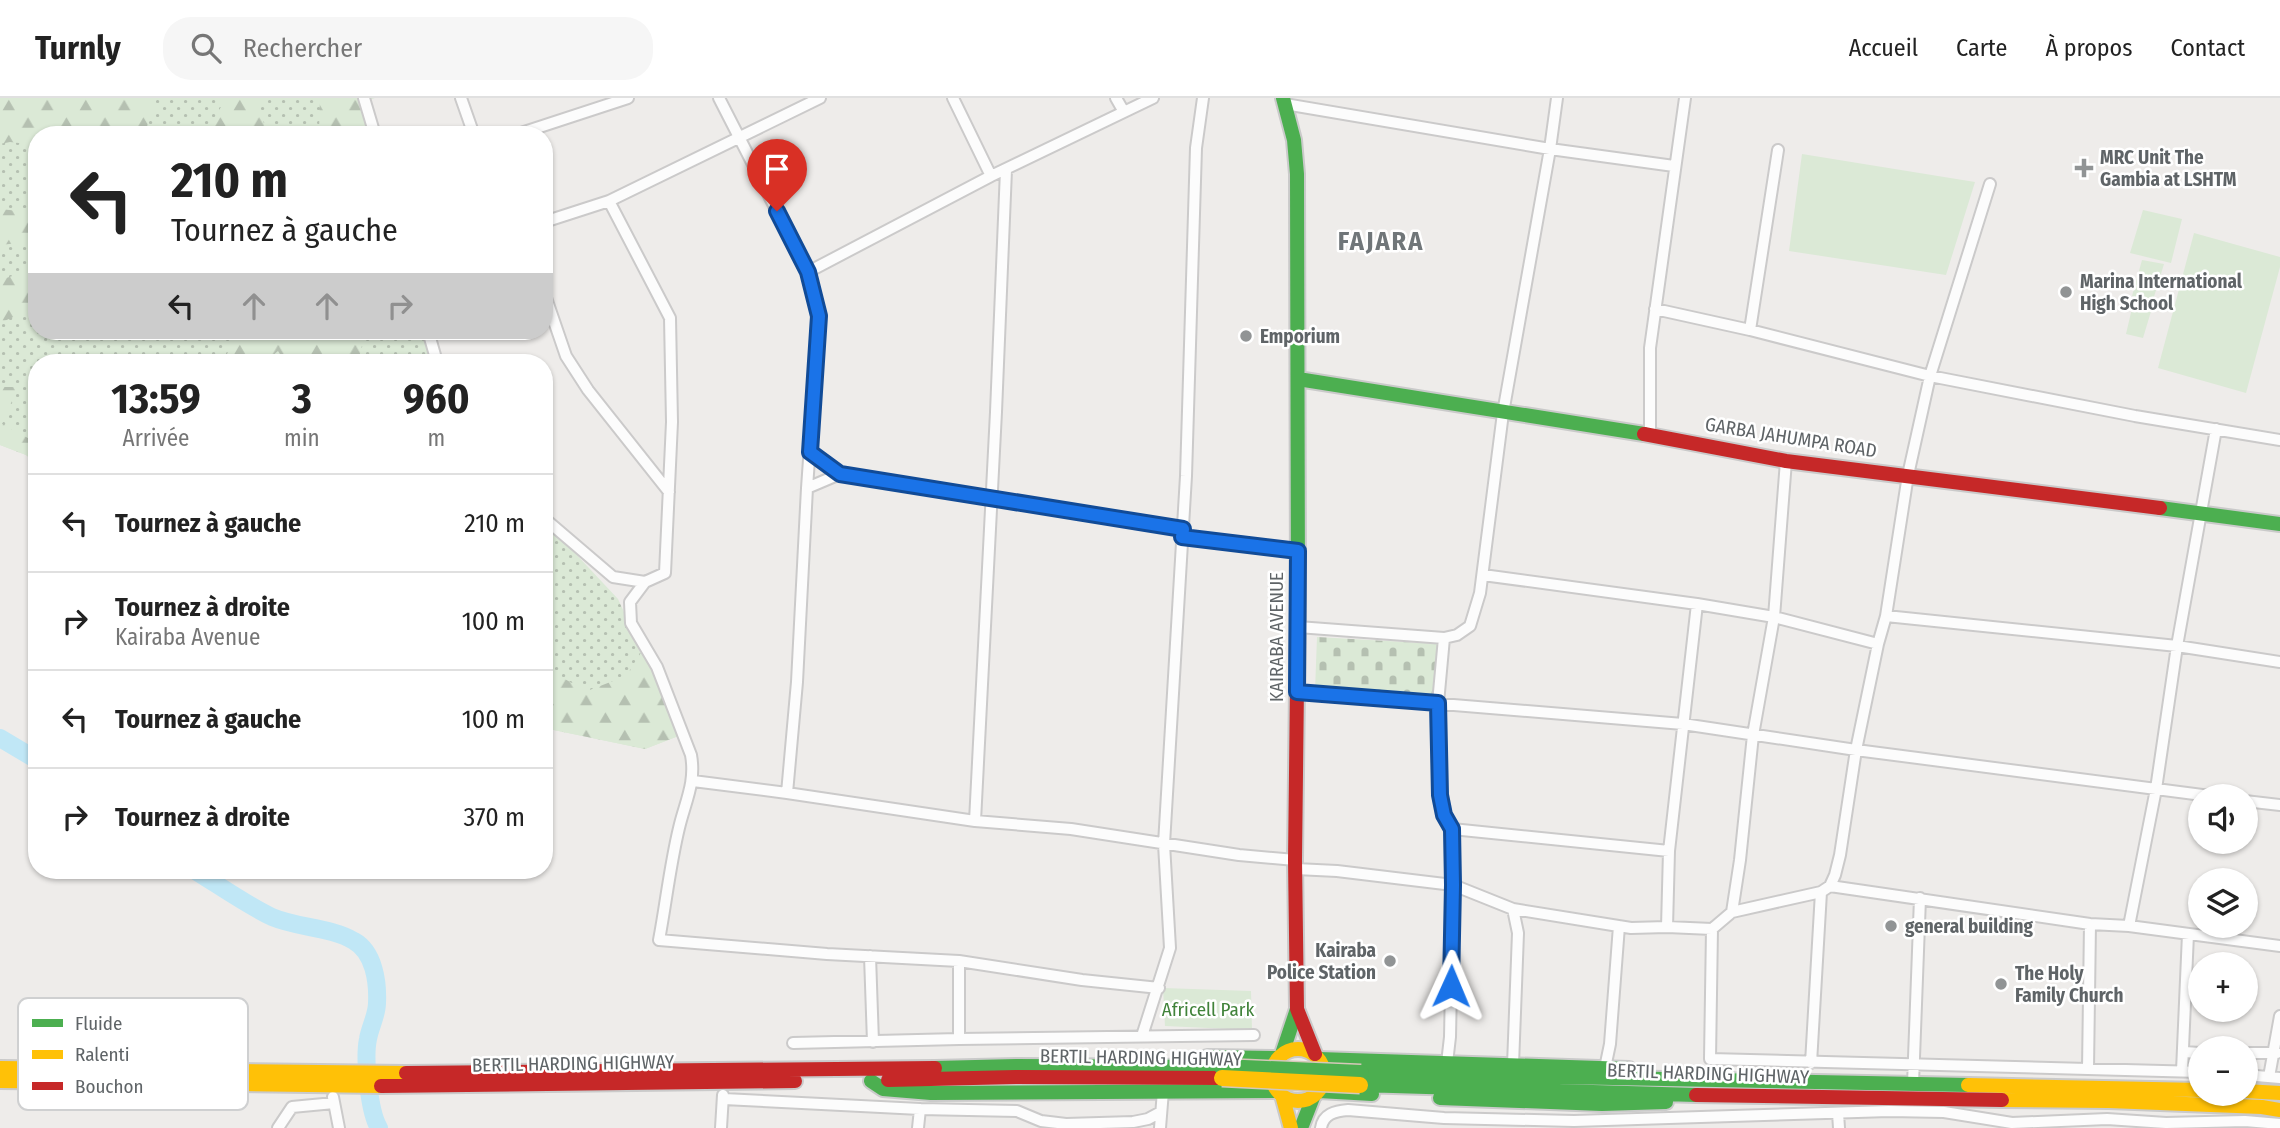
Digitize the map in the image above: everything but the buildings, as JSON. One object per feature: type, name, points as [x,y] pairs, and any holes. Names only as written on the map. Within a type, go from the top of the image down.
[{"type":"main road","name":"KAIRABA AVENUE","points":[[1284,101],[1294,140],[1297,174],[1297,1009]]},
{"type":"main road","name":"GARBA JAHUMPA ROAD","points":[[1298,379],[1650,435],[1786,461],[2280,524]]},
{"type":"main road","points":[[1292,1128],[1272,1074],[1297,1009]]},
{"type":"main road","points":[[1297,1009],[1324,1075],[1301,1128]]},
{"type":"main road","points":[[1298,1048],[1317,1056],[1447,1063],[1686,1073],[1710,1087],[1701,1099],[1686,1102],[1602,1104],[1317,1093],[1298,1101],[1280,1093],[931,1093],[883,1089],[871,1075],[893,1062],[926,1058],[1280,1056],[1298,1048]]},
{"type":"main road","name":"BERTIL HARDING HIGHWAY","points":[[0,1068],[18,1069]]},
{"type":"main road","name":"BERTIL HARDING HIGHWAY","points":[[248,1077],[350,1080],[720,1082],[871,1075]]},
{"type":"main road","name":"BERTIL HARDING HIGHWAY","points":[[375,1080],[871,1075],[1144,1076],[1438,1087],[1913,1084],[2188,1090]]},
{"type":"main road","name":"BERTIL HARDING HIGHWAY","points":[[248,1091],[333,1095],[350,1080]]},
{"type":"main road","name":"BERTIL HARDING HIGHWAY","points":[[0,1081],[18,1082]]},
{"type":"main road","name":"BERTIL HARDING HIGHWAY","points":[[1710,1087],[1809,1098],[2181,1103],[2280,1110]]},
{"type":"main road","points":[[2258,1091],[2280,1093]]},
{"type":"street","points":[[364,98],[373,126]]},
{"type":"street","points":[[461,98],[471,126]]},
{"type":"street","points":[[542,126],[628,98]]},
{"type":"street","points":[[719,98],[808,272],[819,316],[797,682],[787,793]]},
{"type":"street","points":[[553,219],[609,201],[820,98]]},
{"type":"street","points":[[953,98],[991,176]]},
{"type":"street","points":[[1116,98],[1124,113]]},
{"type":"street","points":[[808,272],[991,176],[1153,98]]},
{"type":"street","points":[[1142,1036],[1170,948],[1164,844],[1182,533],[1196,148],[1203,98]]},
{"type":"street","points":[[1297,627],[1444,638],[1457,635],[1469,626],[1476,610],[1483,575],[1503,413],[1557,98]]},
{"type":"street","points":[[1650,435],[1650,348],[1685,98]]},
{"type":"street","points":[[1284,101],[1550,149],[1674,166]]},
{"type":"street","points":[[1750,330],[1778,150]]},
{"type":"street","points":[[975,821],[1006,170]]},
{"type":"street","points":[[1811,1063],[1825,889],[1835,875],[1840,855],[1856,750],[1886,616],[1908,475],[1930,376],[1990,184]]},
{"type":"street","points":[[609,201],[670,318],[672,422],[665,573],[645,582],[630,602],[631,624],[657,667],[691,755],[693,781],[678,829],[659,940],[870,957],[959,961],[1082,980],[1159,988]]},
{"type":"street","points":[[1655,309],[1930,376],[2280,440]]},
{"type":"street","points":[[553,318],[566,356],[589,390],[669,492]]},
{"type":"street","points":[[2129,926],[2156,789],[2177,646],[2216,429]]},
{"type":"street","points":[[810,452],[840,474],[992,497],[1182,533],[1298,551]]},
{"type":"street","points":[[1732,912],[1753,735],[1774,617],[1786,461]]},
{"type":"street","points":[[807,488],[840,474]]},
{"type":"street","points":[[553,526],[613,577],[645,582]]},
{"type":"street","points":[[1483,575],[1774,617],[1878,644]]},
{"type":"street","points":[[1667,927],[1669,850],[1697,604]]},
{"type":"street","points":[[1886,616],[2177,646],[2280,662]]},
{"type":"street","points":[[1444,638],[1438,703],[1440,795],[1444,815],[1452,829],[1453,885],[1450,1037],[1447,1063]]},
{"type":"street","points":[[1297,692],[1683,724],[1856,750],[2188,793]]},
{"type":"street","points":[[693,781],[975,821],[1071,829],[1337,871],[1453,885],[1513,909],[1619,926],[1713,929],[1732,912],[1825,889],[1920,898],[2090,924],[2188,934],[2182,1071]]},
{"type":"street","points":[[2258,802],[2280,805]]},
{"type":"street","points":[[1452,829],[1669,850]]},
{"type":"street","points":[[1913,1084],[1920,898]]},
{"type":"street","points":[[1513,909],[1518,933],[1513,1065]]},
{"type":"street","points":[[2088,1069],[2090,924]]},
{"type":"street","points":[[1605,1068],[1610,1044],[1619,926]]},
{"type":"street","points":[[1713,929],[1710,1059],[2188,1071]]},
{"type":"street","points":[[2219,938],[2280,946]]},
{"type":"street","points":[[870,957],[873,1042]]},
{"type":"street","points":[[959,961],[959,1039]]},
{"type":"street","points":[[2274,1077],[2280,1016]]},
{"type":"street","points":[[793,1043],[1254,1035]]},
{"type":"street","points":[[2184,1052],[2188,1052]]},
{"type":"street","points":[[2258,1053],[2277,1053]]},
{"type":"street","points":[[720,1082],[724,1099],[721,1128]]},
{"type":"street","points":[[1160,1128],[1163,1091]]},
{"type":"street","points":[[278,1128],[292,1107],[333,1095],[339,1128]]},
{"type":"street","points":[[724,1099],[1017,1111],[1041,1121],[1066,1124],[1133,1122],[1149,1119],[1161,1112]]},
{"type":"street","points":[[1992,1124],[1994,1100]]},
{"type":"street","points":[[918,1128],[920,1109]]},
{"type":"street","points":[[1321,1128],[1326,1116],[1337,1111],[1444,1123],[1711,1123],[1838,1113],[1927,1111],[1992,1124],[2245,1121],[2280,1124]]},
{"type":"street","points":[[1838,1113],[1839,1128]]},
{"type":"green space","points":[[0,98],[370,98],[365,101],[372,126],[28,126],[28,340],[432,340],[436,354],[28,354],[28,457],[0,445]]},
{"type":"green space","points":[[0,98],[157,98],[147,126],[28,126],[28,144],[0,144]]},
{"type":"green space","points":[[226,98],[276,98],[258,100],[264,126],[210,126]]},
{"type":"green space","points":[[320,98],[375,98],[366,101],[373,126],[319,126]]},
{"type":"green space","points":[[1802,154],[1975,182],[1946,275],[1789,251]]},
{"type":"green space","points":[[0,209],[28,212],[28,242],[0,245]]},
{"type":"green space","points":[[2143,210],[2182,219],[2171,263],[2130,253]]},
{"type":"green space","points":[[2194,233],[2280,257],[2280,267],[2246,393],[2158,368]]},
{"type":"green space","points":[[2142,260],[2164,264],[2153,300],[2132,296]]},
{"type":"green space","points":[[28,271],[28,310],[0,323],[0,280]]},
{"type":"green space","points":[[2133,304],[2152,308],[2143,338],[2126,334]]},
{"type":"green space","points":[[233,340],[363,340],[360,354],[280,354],[278,351],[274,354],[227,354]]},
{"type":"green space","points":[[0,387],[18,387],[2,424],[28,438],[28,457],[0,445]]},
{"type":"green space","points":[[553,530],[618,599],[681,735],[645,749],[553,730]]},
{"type":"green space","points":[[1317,637],[1440,644],[1437,698],[1315,691]]},
{"type":"green space","points":[[642,651],[681,735],[645,749],[553,730],[553,673],[587,691],[626,676]]},
{"type":"green space","name":"Africell Park","points":[[1163,988],[1251,991],[1252,1030],[1165,1026]]},
{"type":"waterway","points":[[0,738],[28,755]]},
{"type":"waterway","points":[[208,879],[272,917],[345,936],[366,952],[377,986],[377,1007],[368,1039],[367,1059],[370,1098],[379,1128]]},
{"type":"traffic: fast","points":[[1283,98],[1294,140],[1297,174],[1298,599]]},
{"type":"traffic: fast","points":[[1298,379],[1644,434]]},
{"type":"traffic: fast","points":[[2160,508],[2280,524]]},
{"type":"traffic: fast","points":[[1282,1054],[1297,1009]]},
{"type":"traffic: fast","points":[[1207,1057],[1278,1058]]},
{"type":"traffic: fast","points":[[1319,1059],[1629,1069]]},
{"type":"traffic: fast","points":[[935,1068],[1222,1067]]},
{"type":"traffic: fast","points":[[1222,1067],[1361,1073]]},
{"type":"traffic: fast","points":[[1361,1073],[1968,1085]]},
{"type":"traffic: fast","points":[[871,1081],[883,1089],[931,1093],[1278,1091]]},
{"type":"traffic: fast","points":[[1360,1085],[1696,1095]]},
{"type":"traffic: fast","points":[[1319,1091],[1372,1094]]},
{"type":"traffic: fast","points":[[1301,1128],[1314,1095]]},
{"type":"traffic: fast","points":[[1440,1098],[1602,1104],[1666,1102]]},
{"type":"traffic: slow","points":[[1298,1049],[1308,1051],[1316,1057],[1322,1065],[1324,1075],[1322,1085],[1316,1093],[1308,1099],[1298,1101],[1288,1099],[1280,1093],[1274,1085],[1272,1075],[1274,1065],[1280,1057],[1288,1051],[1298,1049]]},
{"type":"traffic: slow","points":[[0,1068],[18,1068]]},
{"type":"traffic: slow","points":[[248,1071],[406,1073]]},
{"type":"traffic: slow","points":[[1222,1078],[1360,1085]]},
{"type":"traffic: slow","points":[[0,1081],[18,1081]]},
{"type":"traffic: slow","points":[[248,1084],[381,1086]]},
{"type":"traffic: slow","points":[[1968,1085],[2188,1090]]},
{"type":"traffic: slow","points":[[2258,1092],[2280,1093]]},
{"type":"traffic: slow","points":[[1282,1095],[1291,1128]]},
{"type":"traffic: slow","points":[[2002,1100],[2109,1101],[2280,1110]]},
{"type":"traffic: jam","points":[[1644,434],[1786,461],[2160,508]]},
{"type":"traffic: jam","points":[[1298,599],[1295,860],[1297,1009],[1315,1054]]},
{"type":"traffic: jam","points":[[406,1073],[935,1068]]},
{"type":"traffic: jam","points":[[888,1080],[1016,1077],[1222,1078]]},
{"type":"traffic: jam","points":[[381,1086],[795,1081]]},
{"type":"traffic: jam","points":[[1696,1095],[2002,1100]]},
{"type":"place","name":"MRC Unit The Gambia at LSHTM","points":[[2084,168]]},
{"type":"place","name":"Marina International High School","points":[[2066,292]]},
{"type":"place","name":"Emporium","points":[[1246,336]]},
{"type":"place","name":"general building","points":[[1891,926]]},
{"type":"place","name":"Kairaba Police Station","points":[[1390,961]]},
{"type":"place","name":"The Holy Family Church","points":[[2001,984]]},
{"type":"district","name":"FAJARA","points":[[1381,241]]},
{"type":"route","points":[[777,211],[808,272],[819,316],[810,452],[840,474],[1183,529],[1182,537],[1298,551],[1297,692],[1438,703],[1440,795],[1444,815],[1452,829],[1451,986]]}]
